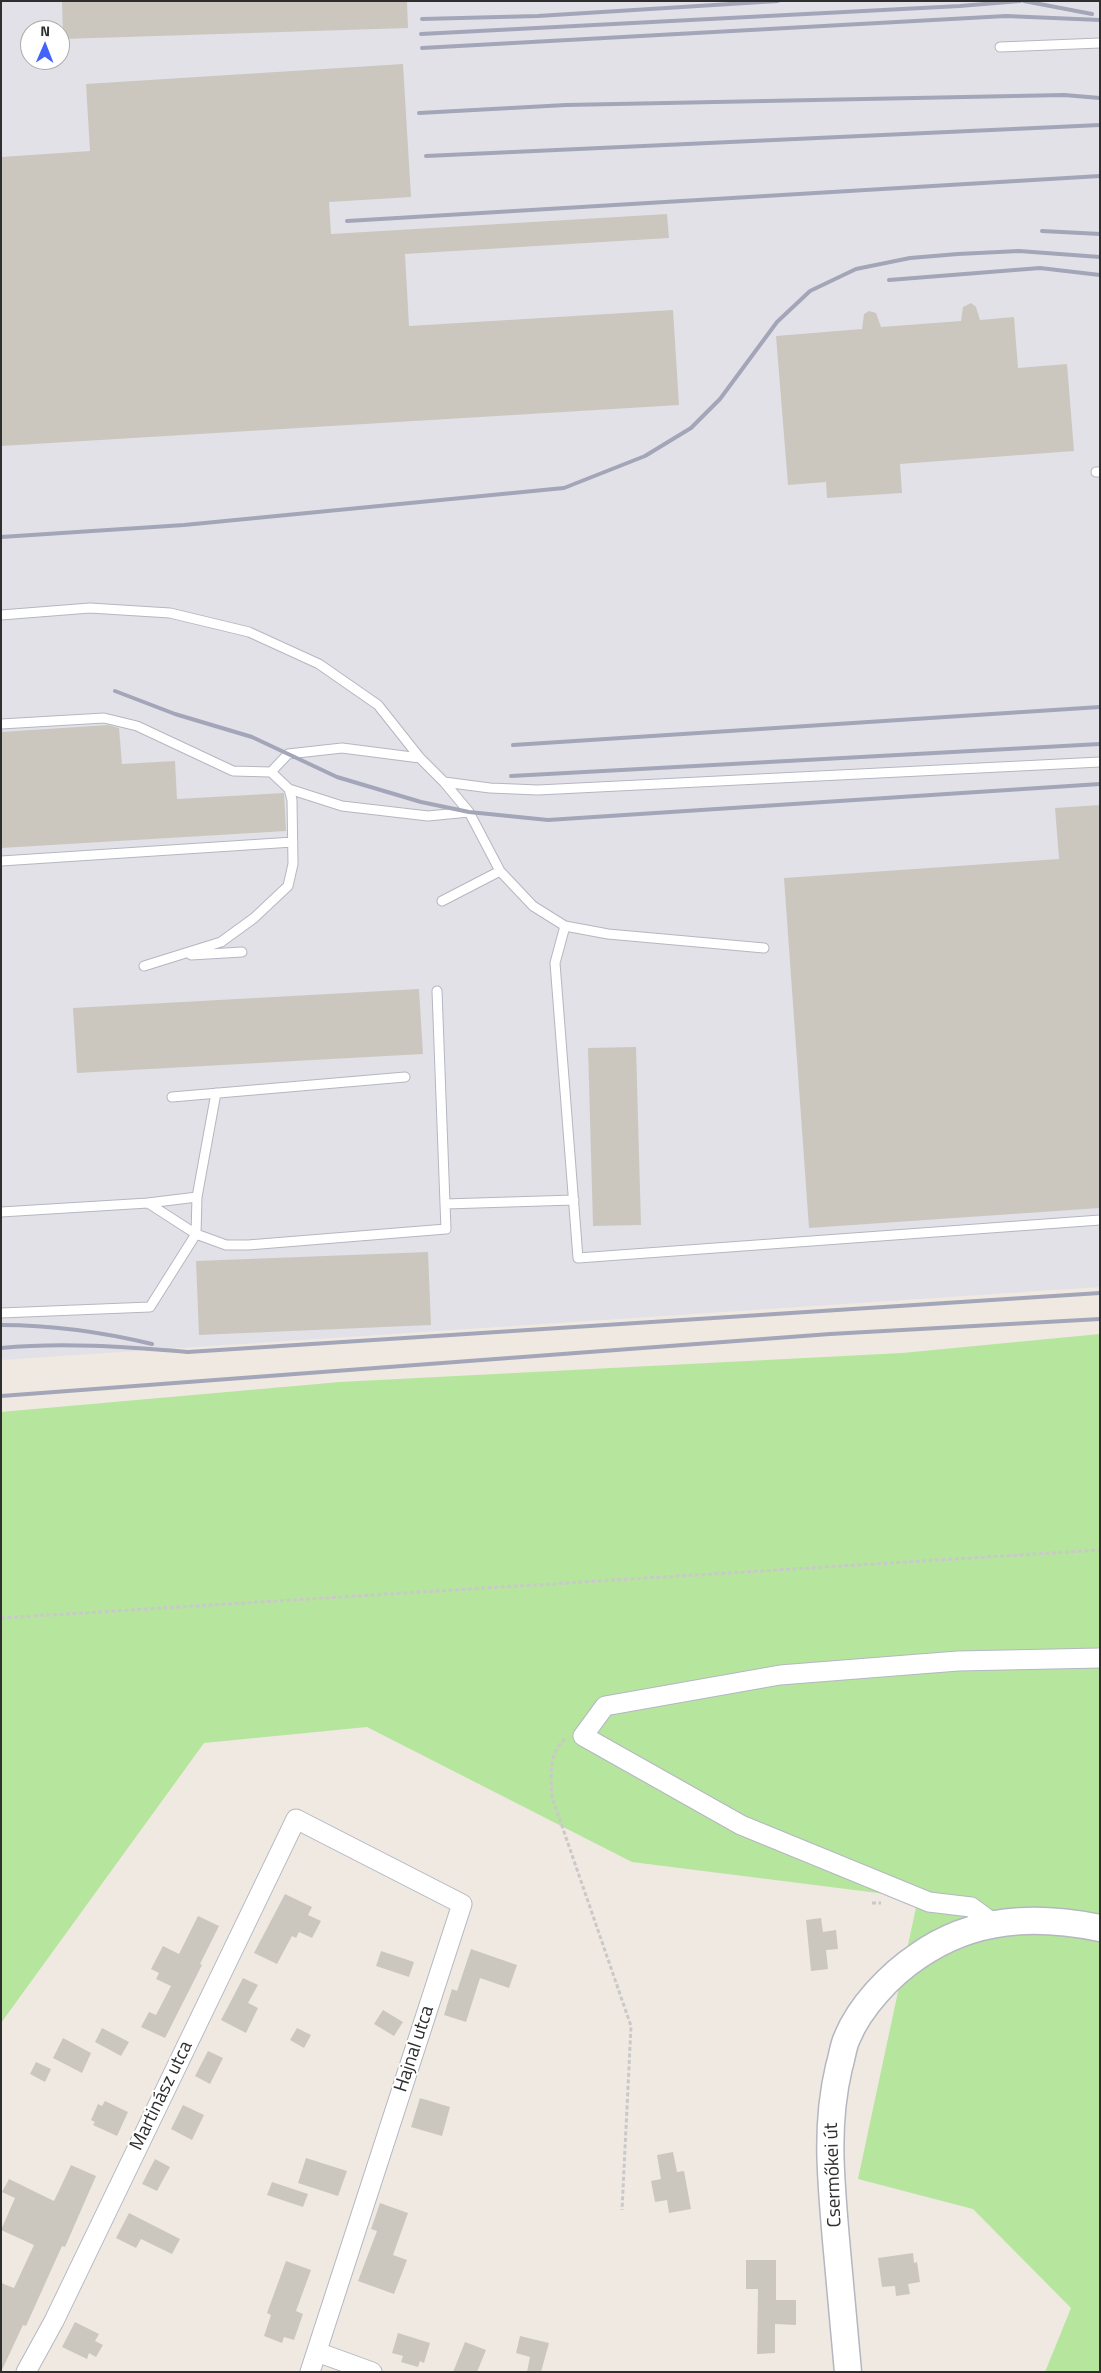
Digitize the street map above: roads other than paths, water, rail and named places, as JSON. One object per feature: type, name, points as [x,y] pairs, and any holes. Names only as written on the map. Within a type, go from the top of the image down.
[{"type":"main road","name":"Csermőkei út","points":[[848,2372],[829,2138],[834,2088],[847,2038],[874,1997],[910,1961],[948,1939],[973,1929],[994,1924],[1038,1920],[1100,1928]]},
{"type":"street","points":[[994,1924],[971,1907],[929,1902],[741,1825],[583,1736],[605,1706],[780,1675],[958,1661],[1100,1658]]},
{"type":"street","name":"Hajnal utca","points":[[296,1819],[462,1904],[310,2372]]},
{"type":"street","name":"Martinász utca","points":[[26,2372],[54,2321],[296,1819]]},
{"type":"street","points":[[317,2352],[372,2372]]},
{"type":"lane","points":[[1000,47],[1100,43]]},
{"type":"lane","points":[[1,616],[90,608],[161,613],[249,632],[319,664],[378,706],[420,758],[444,782],[468,812],[500,871],[533,906],[565,926],[608,934],[764,948]]},
{"type":"lane","points":[[1,724],[104,718],[137,726],[233,771],[271,772],[289,789],[352,807],[428,816],[468,812]]},
{"type":"lane","points":[[271,772],[288,754],[342,748],[420,758]]},
{"type":"lane","points":[[444,782],[490,788],[538,790],[1100,762]]},
{"type":"lane","points":[[144,966],[221,942],[254,918],[288,886],[293,864],[292,800],[289,789]]},
{"type":"lane","points":[[1,861],[293,842]]},
{"type":"lane","points":[[442,901],[500,871]]},
{"type":"lane","points":[[565,926],[555,963],[578,1258],[1100,1220]]},
{"type":"lane","points":[[176,956],[242,952]]},
{"type":"lane","points":[[148,1203],[196,1234],[226,1245],[248,1245],[446,1229],[437,991]]},
{"type":"lane","points":[[172,1097],[405,1077]]},
{"type":"lane","points":[[1,1313],[150,1307],[196,1234],[197,1197],[216,1093]]},
{"type":"lane","points":[[1,1212],[148,1203],[197,1197]]},
{"type":"lane","points":[[445,1204],[574,1200]]},
{"type":"railway","points":[[422,19],[538,16],[778,1]]},
{"type":"railway","points":[[421,34],[960,6],[1020,1]]},
{"type":"railway","points":[[1024,1],[1092,14]]},
{"type":"railway","points":[[422,48],[1006,16],[1100,20]]},
{"type":"railway","points":[[419,113],[566,105],[1064,95],[1100,98]]},
{"type":"railway","points":[[426,156],[1100,125]]},
{"type":"railway","points":[[347,221],[1100,176]]},
{"type":"railway","points":[[1042,231],[1100,234]]},
{"type":"railway","points":[[1,537],[184,525],[564,488],[645,456],[691,428],[720,399],[777,322],[810,291],[856,269],[910,258],[958,254],[1019,251],[1100,257]]},
{"type":"railway","points":[[889,280],[1040,268],[1100,275]]},
{"type":"railway","points":[[115,691],[175,714],[252,737],[337,777],[421,802],[469,812],[548,820],[1100,784]]},
{"type":"railway","points":[[513,745],[1100,707]]},
{"type":"railway","points":[[511,776],[1100,744]]},
{"type":"railway","points":[[1,1348],[71,1345],[188,1352],[1100,1293]]},
{"type":"railway","points":[[1,1396],[830,1334],[1100,1319]]},
{"type":"railway","points":[[1,1325],[77,1330],[152,1344]]}]
